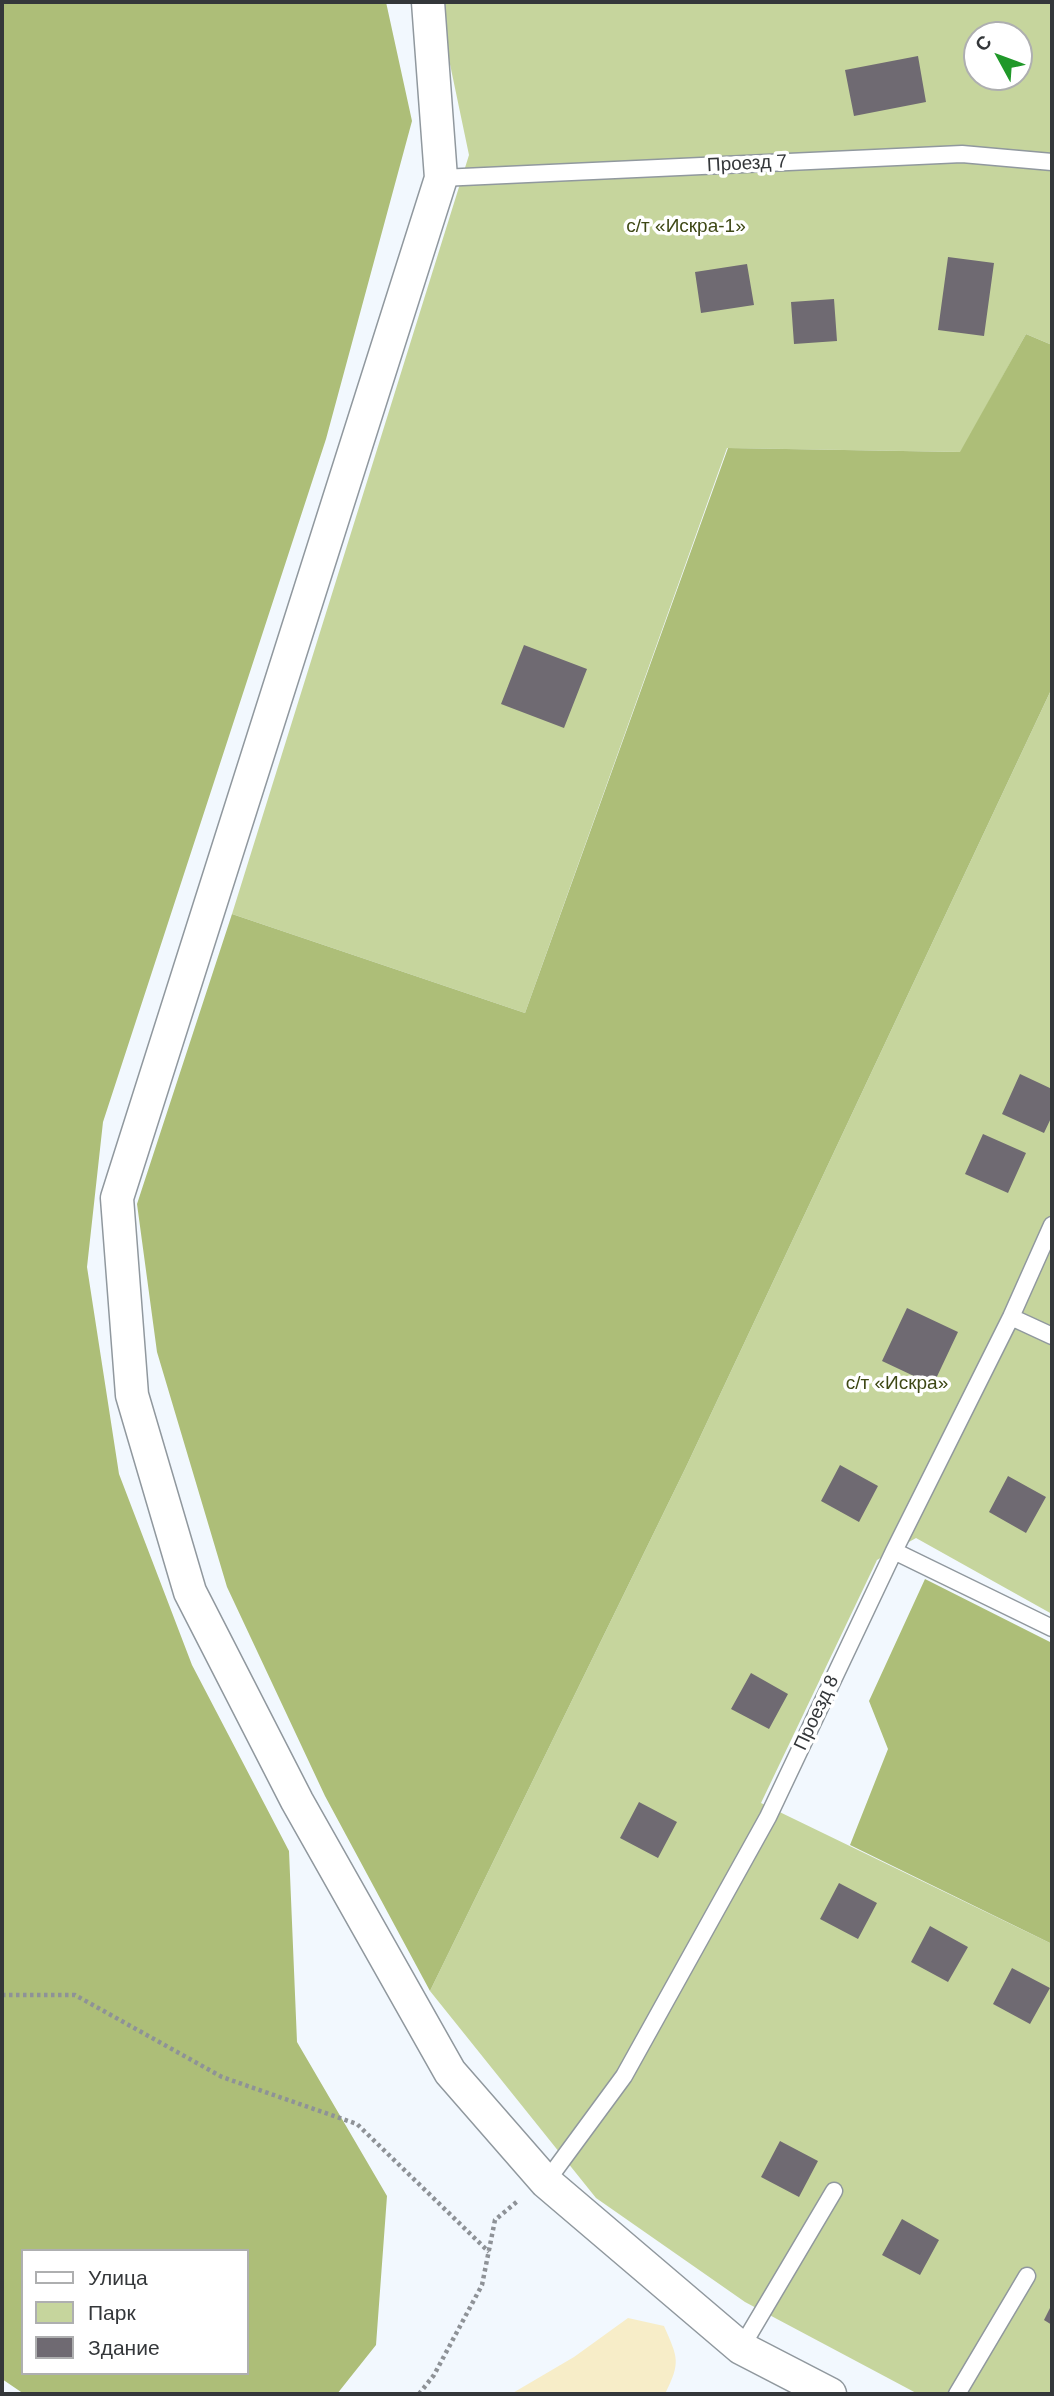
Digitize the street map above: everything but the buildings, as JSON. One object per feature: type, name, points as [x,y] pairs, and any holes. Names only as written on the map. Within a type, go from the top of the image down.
[{"type":"street","points":[[428,2],[442,178],[117,1198],[132,1395],[190,1592],[297,1801],[450,2072],[546,2182],[741,2347],[830,2394]]},
{"type":"lane","name":"Проезд 7","points":[[442,178],[962,154],[1052,162]]},
{"type":"lane","name":"Проезд 8","points":[[546,2182],[624,2076],[768,1817],[894,1551],[1011,1317],[1052,1224]]},
{"type":"lane","points":[[1011,1317],[1052,1336]]},
{"type":"lane","points":[[894,1551],[1052,1628]]},
{"type":"lane","points":[[741,2347],[834,2191]]},
{"type":"lane","points":[[957,2394],[1027,2276]]},
{"type":"path","points":[[2,1995],[75,1995],[222,2077],[357,2124],[489,2252]]},
{"type":"path","points":[[419,2394],[434,2375],[482,2285],[495,2220],[546,2182]]},
{"type":"green space","points":[[2,2],[386,2],[412,121],[326,439],[103,1122],[87,1267],[119,1474],[192,1665],[289,1851],[297,2042],[387,2196],[376,2345],[337,2394],[24,2394],[2,2379]]},
{"type":"green space","name":"с/т «Искра-1»","points":[[437,2],[1052,2],[1052,345],[1026,334],[961,452],[727,448],[525,1013],[232,914],[469,155]]},
{"type":"green space","points":[[1026,334],[1052,345],[1052,688],[686,1467],[430,1991],[325,1796],[227,1587],[157,1352],[137,1204],[232,914],[525,1013],[728,448],[960,452]]},
{"type":"green space","name":"с/т «Искра»","points":[[1052,688],[1052,1614],[916,1538],[877,1560],[761,1803],[1052,1944],[1052,2394],[918,2394],[745,2302],[596,2198],[430,1991],[686,1467]]},
{"type":"green space","points":[[925,1579],[1052,1643],[1052,1944],[850,1845],[888,1749],[869,1701]]},
{"type":"sand","points":[[628,2318],[664,2326],[676,2360],[674,2374],[665,2394],[511,2394],[574,2357]]}]
